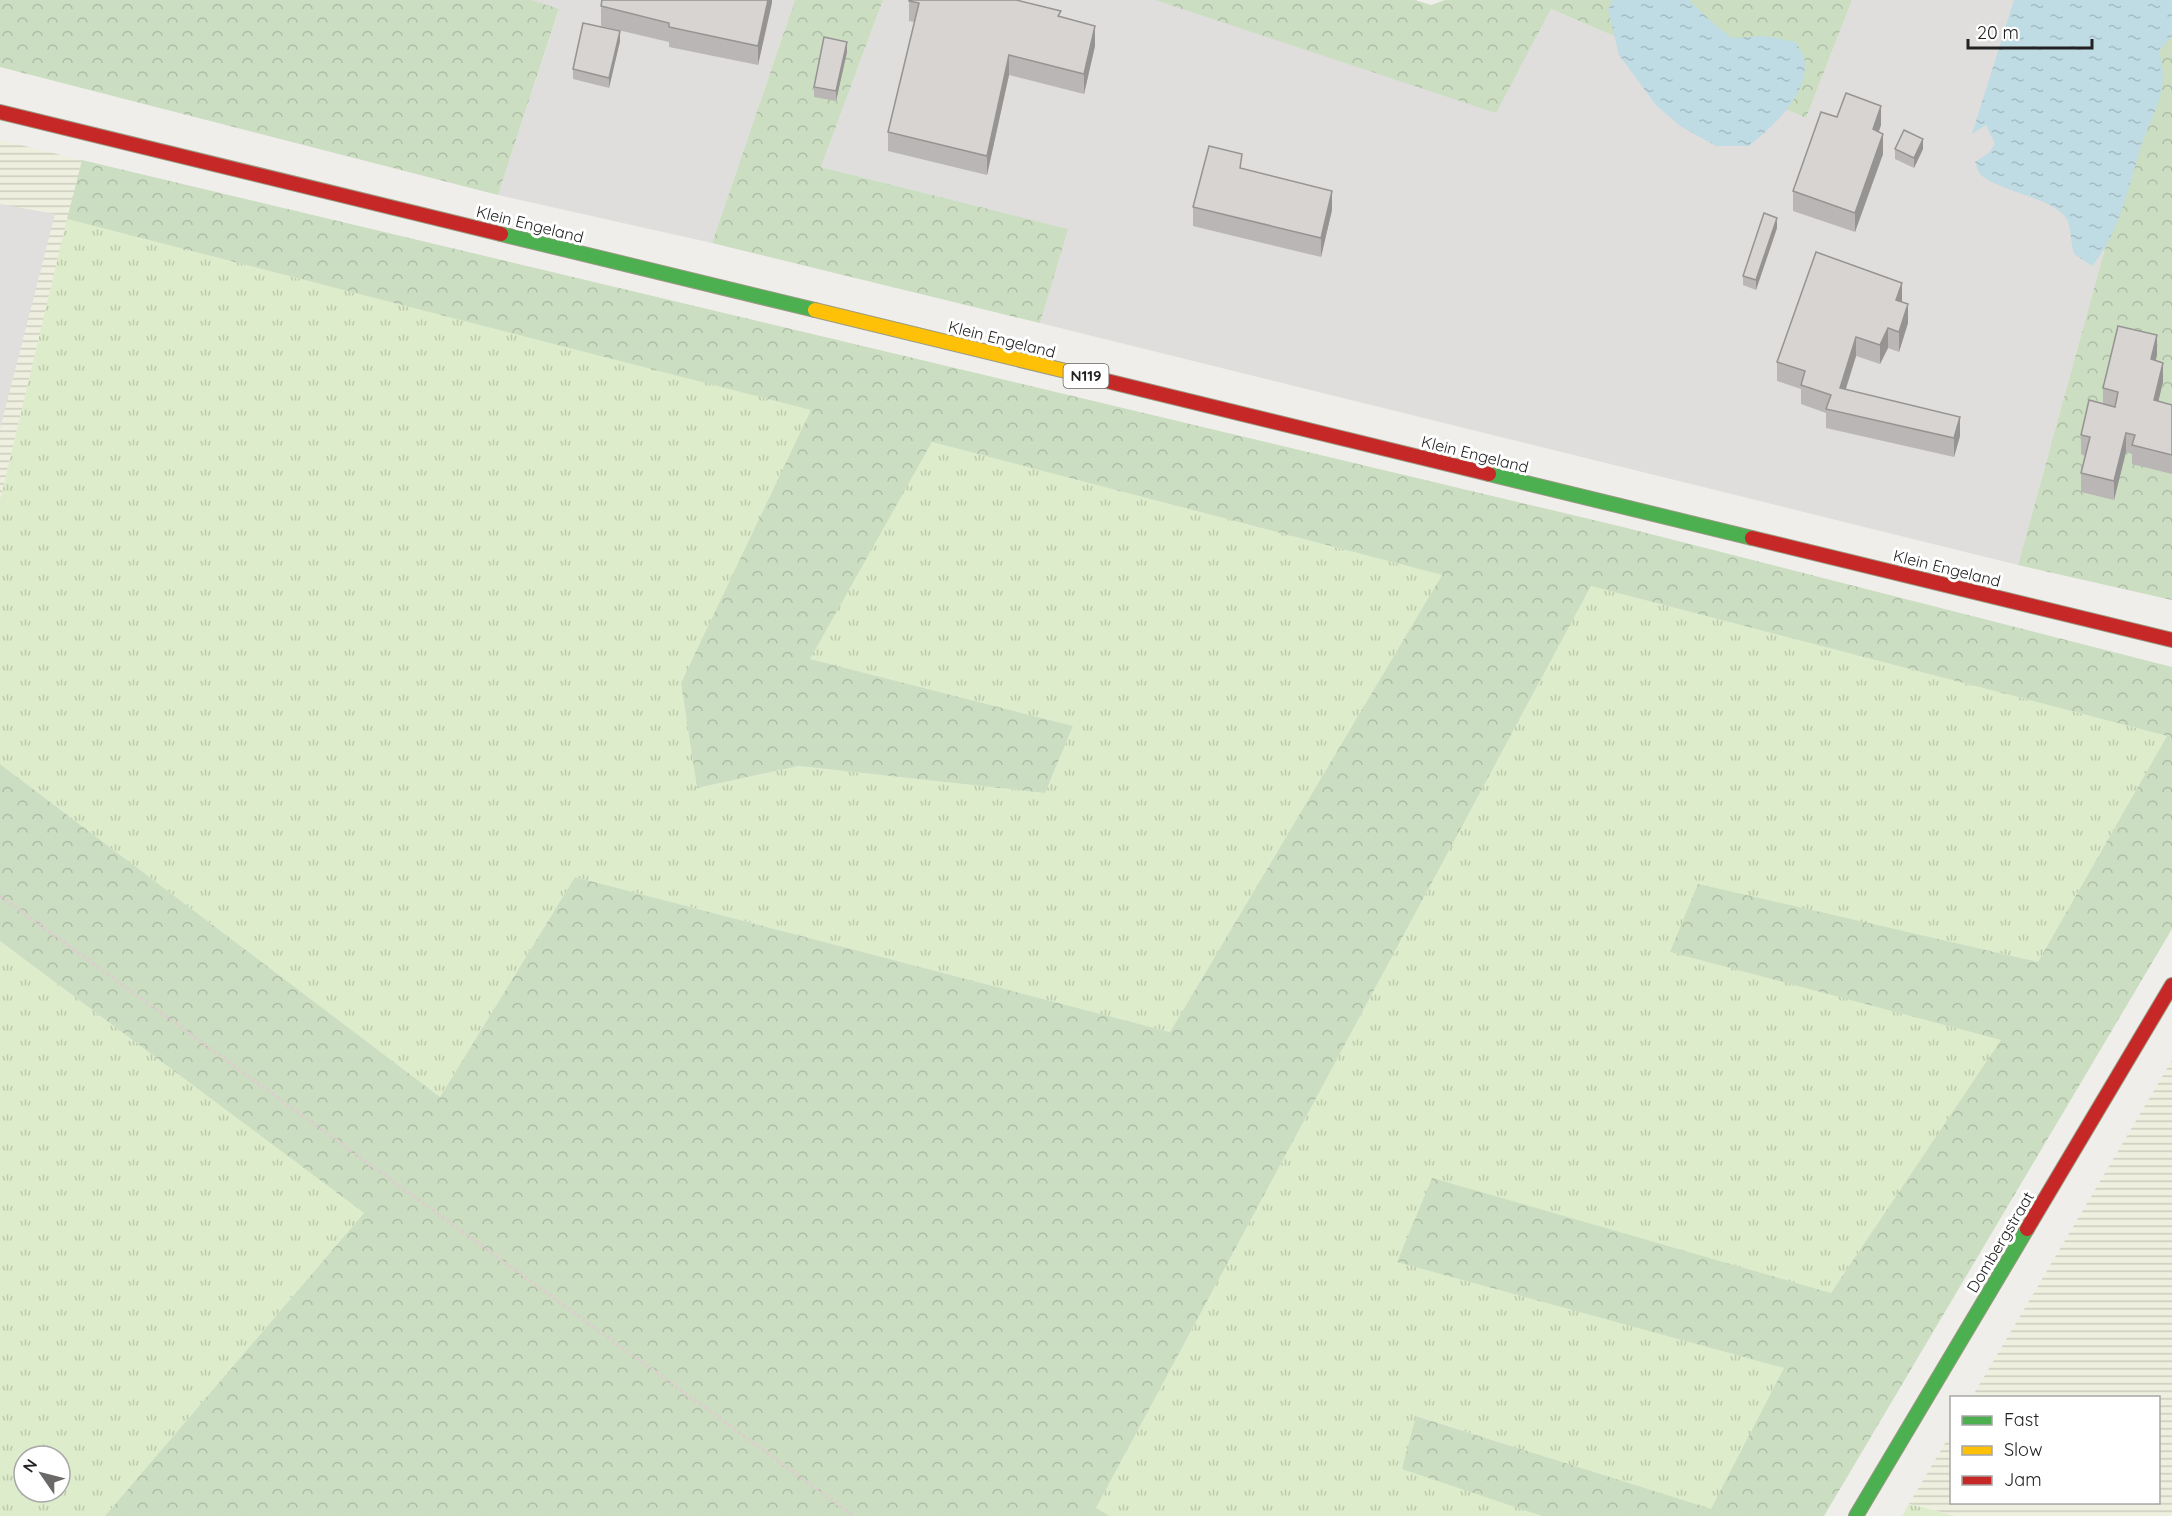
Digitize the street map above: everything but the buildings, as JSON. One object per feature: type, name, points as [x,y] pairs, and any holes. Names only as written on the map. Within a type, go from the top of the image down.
[{"type":"main road","name":"Klein Engeland","points":[[0,112],[2172,640]]},
{"type":"main road","name":"Dombergstraat","points":[[1856,1516],[2172,985]]},
{"type":"path","points":[[0,896],[854,1516]]},
{"type":"shaded area","points":[[532,0],[795,0],[712,243],[498,195],[559,10]]},
{"type":"shaded area","points":[[883,0],[1253,0],[1495,113],[1551,9],[1806,118],[1852,0],[2172,0],[2172,4],[2018,565],[1040,323],[1067,229],[821,167]]},
{"type":"shaded area","points":[[0,204],[55,214],[0,429]]},
{"type":"green space","points":[[0,0],[532,0],[559,9],[498,195],[0,67]]},
{"type":"green space","points":[[795,0],[883,0],[821,167],[1068,229],[1040,323],[712,243]]},
{"type":"green space","points":[[1155,0],[1415,0],[1431,5],[1445,0],[1852,0],[1806,118],[1551,9],[1496,113]]},
{"type":"green space","points":[[2172,4],[2172,600],[2018,565]]},
{"type":"green space","points":[[0,140],[82,160],[0,501]]},
{"type":"green space","points":[[82,160],[1623,527],[2172,667],[2172,929],[1824,1516],[1542,1516],[1402,1469],[1416,1416],[1711,1509],[1784,1368],[1397,1262],[1432,1178],[1831,1293],[2001,1040],[1670,952],[1698,884],[2038,962],[2167,736],[1591,586],[1096,1508],[1110,1516],[105,1516],[364,1213],[0,941],[0,764],[440,1097],[575,877],[1170,1032],[1442,575],[932,442],[810,659],[1073,726],[1045,793],[799,766],[697,788],[681,683],[811,410],[67,219]]},
{"type":"green space","points":[[67,219],[812,410],[681,683],[697,788],[799,766],[1045,793],[1073,726],[809,659],[932,442],[1442,575],[1170,1032],[575,877],[440,1097],[0,764],[0,501]]},
{"type":"green space","points":[[1591,586],[2167,736],[2038,962],[1698,885],[1671,952],[2002,1040],[1831,1293],[1432,1179],[1398,1262],[1785,1368],[1711,1510],[1417,1416],[1403,1469],[1542,1516],[1110,1516],[1096,1508]]},
{"type":"green space","points":[[0,941],[364,1213],[105,1516],[0,1516]]},
{"type":"green space","points":[[2172,1060],[2172,1516],[1957,1516],[1909,1504],[1950,1435],[1950,1504],[2160,1504],[2160,1396],[1973,1396]]},
{"type":"green space","points":[[1909,1504],[1956,1516],[1902,1516]]},
{"type":"water","points":[[1613,0],[1689,0],[1732,38],[1766,36],[1796,42],[1805,63],[1800,88],[1778,120],[1749,146],[1716,146],[1680,126],[1656,105],[1619,55],[1608,10]]},
{"type":"water","points":[[2014,0],[2172,0],[2172,36],[2159,51],[2163,78],[2158,102],[2117,223],[2092,266],[2074,254],[2068,221],[2062,213],[2042,201],[1990,181],[1980,174],[1975,162],[1989,153],[1995,144],[1986,125],[1972,134]]},
{"type":"traffic: fast","points":[[501,234],[815,310]]},
{"type":"traffic: fast","points":[[1489,474],[1752,538]]},
{"type":"traffic: fast","points":[[1856,1516],[2027,1229]]},
{"type":"traffic: slow","points":[[815,310],[1074,373]]},
{"type":"traffic: jam","points":[[0,112],[501,234]]},
{"type":"traffic: jam","points":[[1074,373],[1489,474]]},
{"type":"traffic: jam","points":[[1752,538],[2172,640]]},
{"type":"traffic: jam","points":[[2027,1229],[2172,985]]}]
